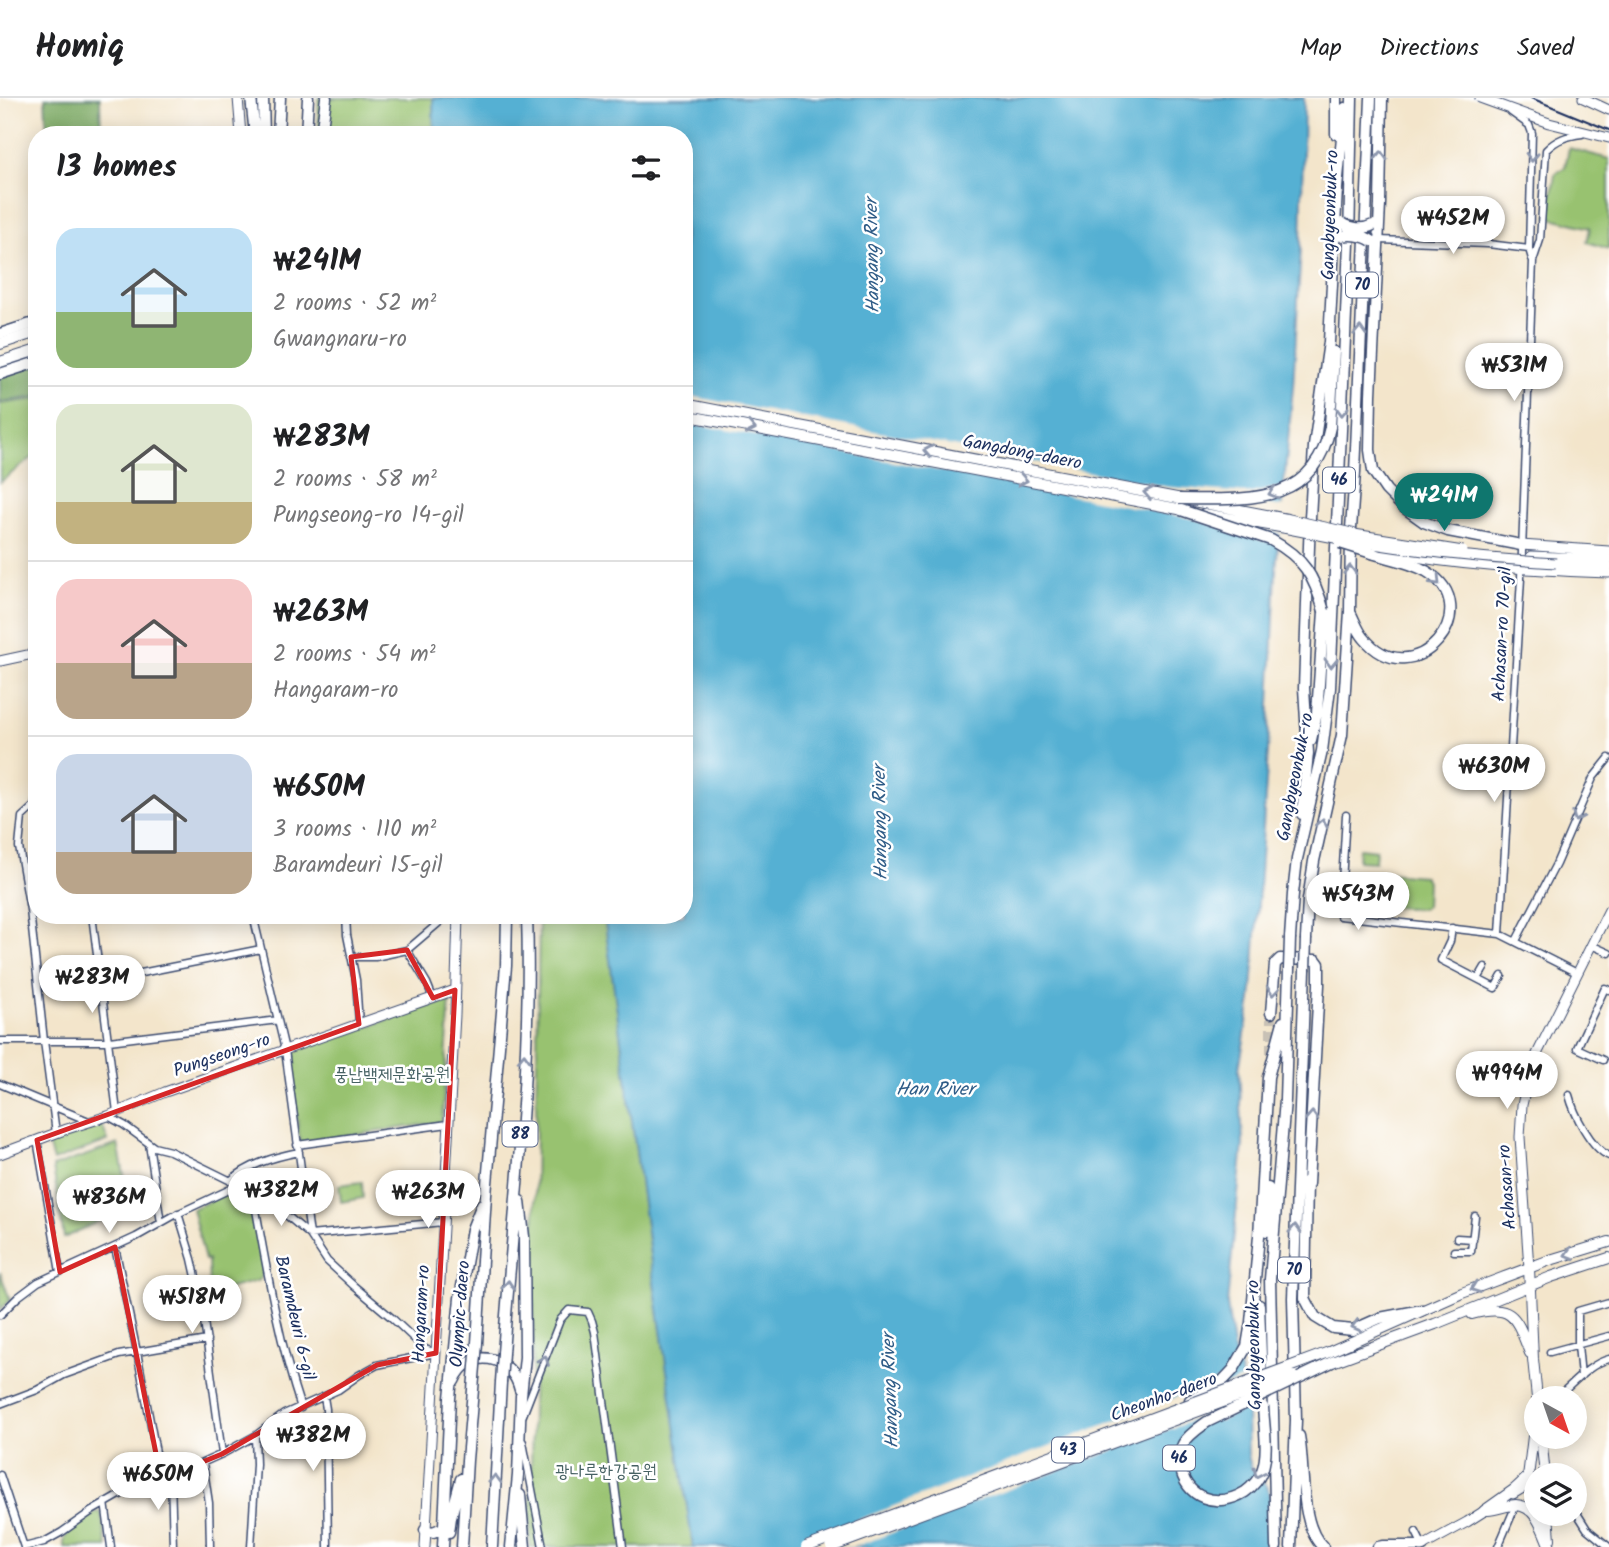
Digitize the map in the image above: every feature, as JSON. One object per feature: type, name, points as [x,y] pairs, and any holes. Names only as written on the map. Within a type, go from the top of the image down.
[{"type":"highway","points":[[251,98],[254,126]]},
{"type":"highway","points":[[263,98],[264,126]]},
{"type":"highway","points":[[278,126],[280,98]]},
{"type":"highway","points":[[300,126],[301,98]]},
{"type":"highway","points":[[306,126],[308,98]]},
{"type":"highway","points":[[318,98],[319,126]]},
{"type":"highway","points":[[321,126],[326,98]]},
{"type":"highway","points":[[1308,753],[1304,688],[1314,446],[1329,342],[1339,217],[1336,98]]},
{"type":"highway","points":[[1338,188],[1342,134],[1349,98]]},
{"type":"highway","name":"Gangbyeonbuk-ro","points":[[1276,1547],[1270,1279],[1285,1100],[1293,894],[1297,859],[1322,751],[1330,688],[1349,243],[1349,98]]},
{"type":"highway","name":"Gangbyeonbuk-ro","points":[[1291,1547],[1296,1420],[1293,1298],[1308,900],[1342,735],[1350,611],[1351,529],[1371,98]]},
{"type":"highway","points":[[1382,98],[1371,395],[1370,450],[1373,471],[1403,508],[1424,522],[1448,531],[1521,545]]},
{"type":"highway","points":[[1339,217],[1351,228],[1368,228],[1376,221]]},
{"type":"highway","points":[[1338,239],[1346,234],[1367,237],[1376,243]]},
{"type":"highway","points":[[1180,504],[1259,498],[1286,489],[1304,477],[1315,464],[1326,444],[1330,428],[1335,329],[1334,272]]},
{"type":"highway","points":[[0,334],[28,325]]},
{"type":"highway","points":[[0,374],[28,365]]},
{"type":"highway","points":[[1355,472],[1371,395]]},
{"type":"highway","points":[[1180,504],[1283,546],[1299,560],[1318,588],[1324,611],[1317,713],[1308,753],[1297,859]]},
{"type":"highway","points":[[1340,542],[1406,562],[1427,572],[1448,595],[1451,610],[1448,626],[1438,642],[1426,652],[1402,659],[1373,648],[1362,636],[1350,611]]},
{"type":"highway","name":"Olympic-daero","points":[[462,1547],[486,1195],[506,966],[507,924]]},
{"type":"highway","name":"88","points":[[492,1547],[500,1382],[518,1182],[527,991],[527,924]]},
{"type":"highway","points":[[1271,1013],[1275,964],[1280,959],[1316,960],[1319,964],[1319,985],[1305,1298],[1315,1317],[1333,1328],[1353,1329],[1380,1318],[1422,1310]]},
{"type":"highway","name":"46","points":[[1287,1004],[1268,1077],[1259,1236],[1259,1314],[1263,1407],[1265,1455],[1262,1472],[1251,1488],[1235,1498],[1219,1501],[1203,1498],[1190,1489],[1182,1476],[1179,1460],[1183,1445],[1192,1432],[1208,1422],[1330,1357]]},
{"type":"highway","points":[[1270,1279],[1267,1253],[1271,1091]]},
{"type":"highway","points":[[1299,1120],[1308,1184]]},
{"type":"highway","points":[[511,1547],[526,1357],[524,1237],[518,1182]]},
{"type":"highway","points":[[445,1547],[443,1528],[450,1398],[460,1298],[472,1228],[486,1195]]},
{"type":"highway","points":[[1134,1426],[1216,1388],[1233,1370],[1247,1346],[1259,1236]]},
{"type":"highway","points":[[450,1398],[454,1381],[462,1367],[474,1360],[487,1358],[498,1361],[511,1370],[516,1377],[521,1396]]},
{"type":"highway","points":[[1296,1420],[1302,1452],[1306,1514],[1312,1533],[1323,1547]]},
{"type":"highway","points":[[445,1547],[467,1460]]},
{"type":"highway","points":[[518,1475],[525,1547]]},
{"type":"highway","points":[[425,1530],[433,1532],[443,1528]]},
{"type":"highway","points":[[1378,1547],[1423,1547]]},
{"type":"main road","points":[[0,344],[28,335]]},
{"type":"main road","points":[[0,362],[28,353]]},
{"type":"main road","name":"Gangdong-daero","points":[[693,406],[1180,504],[1320,535],[1354,537]]},
{"type":"main road","name":"Gangdong-daero","points":[[693,417],[1354,537]]},
{"type":"main road","name":"Cheonho-daero","points":[[831,1547],[1330,1357],[1422,1310],[1462,1293],[1609,1242]]},
{"type":"main road","name":"Cheonho-daero","points":[[806,1547],[1134,1426],[1330,1357],[1435,1324],[1573,1269],[1609,1258]]},
{"type":"main road","name":"Achasan-ro","points":[[1529,1268],[1536,1386]]},
{"type":"main road","points":[[1435,1324],[1488,1310],[1504,1311],[1517,1323],[1533,1359]]},
{"type":"main road","points":[[1484,1511],[1528,1477],[1531,1449]]},
{"type":"main road","points":[[1484,1511],[1516,1505],[1529,1509],[1535,1513],[1550,1547]]},
{"type":"main road","points":[[1549,1526],[1550,1547]]},
{"type":"street","points":[[238,98],[240,126]]},
{"type":"street","points":[[1480,98],[1549,122],[1609,138]]},
{"type":"street","points":[[1583,98],[1609,110]]},
{"type":"street","points":[[1500,104],[1529,125],[1532,133],[1529,249],[1533,261]]},
{"type":"street","points":[[1533,261],[1540,240],[1546,150],[1566,136],[1587,132]]},
{"type":"street","points":[[1376,243],[1488,244],[1529,249]]},
{"type":"street","name":"Achasan-ro 70-gil","points":[[1500,934],[1521,570],[1533,261]]},
{"type":"street","points":[[1320,535],[1340,542]]},
{"type":"street","points":[[1354,537],[1485,554],[1609,559]]},
{"type":"street","points":[[1354,537],[1415,551],[1609,566]]},
{"type":"street","points":[[1521,545],[1609,551]]},
{"type":"street","points":[[1373,552],[1521,570],[1609,573]]},
{"type":"street","points":[[0,661],[28,655]]},
{"type":"street","points":[[1516,941],[1556,864],[1594,778],[1609,758]]},
{"type":"street","points":[[28,811],[22,817],[19,847],[28,889]]},
{"type":"street","points":[[1346,815],[1340,916],[1500,934],[1577,973]]},
{"type":"street","name":"Achasan-ro","points":[[1529,1268],[1520,1138],[1522,1105],[1537,1054],[1609,910]]},
{"type":"street","points":[[34,924],[44,1041],[56,1133]]},
{"type":"street","points":[[93,924],[109,1041],[113,1114],[154,1147],[170,1151],[239,1185],[285,1214],[310,1235],[327,1261],[354,1286],[425,1349],[436,1353]]},
{"type":"street","points":[[255,924],[285,1050],[310,1235]]},
{"type":"street","points":[[346,924],[356,980],[359,1024]]},
{"type":"street","points":[[351,957],[375,957],[407,950],[437,924]]},
{"type":"street","name":"Hangaram-ro","points":[[425,1547],[458,924]]},
{"type":"street","points":[[1452,928],[1450,941],[1441,960],[1495,988],[1502,976]]},
{"type":"street","points":[[1591,945],[1609,953]]},
{"type":"street","points":[[102,981],[261,949]]},
{"type":"street","points":[[407,950],[433,998]]},
{"type":"street","points":[[1478,979],[1485,967]]},
{"type":"street","points":[[1602,1060],[1577,1048],[1605,988],[1609,990]]},
{"type":"street","name":"Pungseong-ro","points":[[0,1154],[455,990]]},
{"type":"street","points":[[0,1041],[109,1041],[278,1020]]},
{"type":"street","points":[[0,1084],[91,1122]]},
{"type":"street","points":[[1569,1095],[1572,1106],[1596,1147],[1606,1155]]},
{"type":"street","points":[[230,1181],[271,1157],[298,1148],[448,1124]]},
{"type":"street","points":[[37,1140],[60,1272]]},
{"type":"street","points":[[149,1144],[161,1223]]},
{"type":"street","points":[[1606,1155],[1607,1144]]},
{"type":"street","points":[[0,1315],[38,1282],[239,1185]]},
{"type":"street","name":"Baramdeuri 6-gil","points":[[253,1194],[276,1311],[301,1408]]},
{"type":"street","points":[[178,1213],[201,1299],[222,1454]]},
{"type":"street","points":[[1454,1251],[1471,1251],[1475,1216]]},
{"type":"street","points":[[310,1235],[443,1222]]},
{"type":"street","points":[[1457,1238],[1473,1238]]},
{"type":"street","points":[[115,1247],[161,1479]]},
{"type":"street","points":[[1581,1376],[1578,1311],[1609,1302]]},
{"type":"street","points":[[543,1547],[520,1426],[560,1320],[569,1310],[587,1312],[595,1332],[623,1547]]},
{"type":"street","points":[[1550,1352],[1609,1336]]},
{"type":"street","points":[[0,1404],[37,1390],[64,1375],[119,1355],[207,1340]]},
{"type":"street","points":[[0,1475],[2,1488],[24,1547],[44,1545],[105,1502],[132,1488],[171,1477],[222,1454],[255,1436],[284,1414],[338,1390],[377,1366],[436,1353]]},
{"type":"street","points":[[1570,1386],[1609,1359]]},
{"type":"street","points":[[324,1397],[328,1547]]},
{"type":"street","points":[[251,1547],[255,1436]]},
{"type":"street","points":[[203,1463],[209,1503],[210,1547]]},
{"type":"street","points":[[171,1477],[173,1547]]},
{"type":"street","points":[[1416,1532],[1423,1547],[1524,1487]]},
{"type":"street","points":[[105,1502],[110,1547]]},
{"type":"street","points":[[1498,1547],[1516,1505]]},
{"type":"street","points":[[1585,1526],[1609,1547]]},
{"type":"highlighted area","points":[[407,950],[433,998],[455,990],[436,1353],[377,1365],[222,1454],[161,1479],[115,1247],[60,1272],[37,1140],[359,1024],[351,957]]},
{"type":"green space","points":[[45,98],[100,98],[101,126],[47,126]]},
{"type":"green space","points":[[318,98],[433,98],[434,126],[319,126]]},
{"type":"green space","points":[[1569,148],[1609,159],[1609,249],[1587,242],[1590,228],[1548,217],[1555,174],[1565,167]]},
{"type":"green space","points":[[28,367],[28,398],[0,402],[0,377]]},
{"type":"green space","points":[[28,400],[28,461],[0,482],[0,404]]},
{"type":"green space","points":[[1359,848],[1376,850],[1375,862],[1358,861]]},
{"type":"green space","points":[[1386,873],[1424,876],[1427,881],[1426,906],[1422,909],[1382,906],[1382,877]]},
{"type":"green space","name":"광나루한강공원","points":[[539,924],[605,924],[693,1547],[530,1547]]},
{"type":"green space","name":"풍납백제문화공원","points":[[450,999],[442,1122],[300,1143],[289,1053]]},
{"type":"green space","points":[[102,1125],[108,1141],[53,1161],[48,1144]]},
{"type":"green space","points":[[118,1144],[130,1206],[64,1238],[53,1167]]},
{"type":"green space","points":[[362,1182],[363,1198],[341,1202],[339,1185]]},
{"type":"green space","points":[[238,1188],[251,1195],[264,1268],[257,1281],[212,1293],[208,1260],[205,1260],[192,1209]]},
{"type":"green space","points":[[0,1272],[10,1300],[0,1310]]},
{"type":"green space","points":[[101,1512],[107,1547],[64,1547],[66,1535],[70,1530]]},
{"type":"water","name":"Han River","points":[[433,98],[1304,98],[1301,247],[1293,387],[1276,570],[1254,965],[1239,1069],[1243,1144],[1227,1304],[1247,1410],[1248,1455],[1251,1467],[1269,1492],[1273,1547],[693,1547],[605,924],[693,924],[693,126],[434,126]]},
{"type":"pier","points":[[693,397],[1168,487],[1247,494],[1287,486],[1286,494],[1254,502],[1285,507],[1283,534],[1251,528],[1268,542],[1195,519],[693,424]]},
{"type":"pier","points":[[1245,1378],[1250,1407],[1219,1421],[1213,1413],[854,1547],[788,1547],[1217,1381],[1222,1387]]},
{"type":"tunnel","points":[[1271,1013],[1271,1059]]},
{"type":"railway","points":[[1531,98],[1609,130]]},
{"type":"water label","name":"Hangang River","points":[[873,256]]},
{"type":"water label","name":"Hangang River","points":[[881,823]]},
{"type":"water label","name":"Hangang River","points":[[891,1391]]}]
